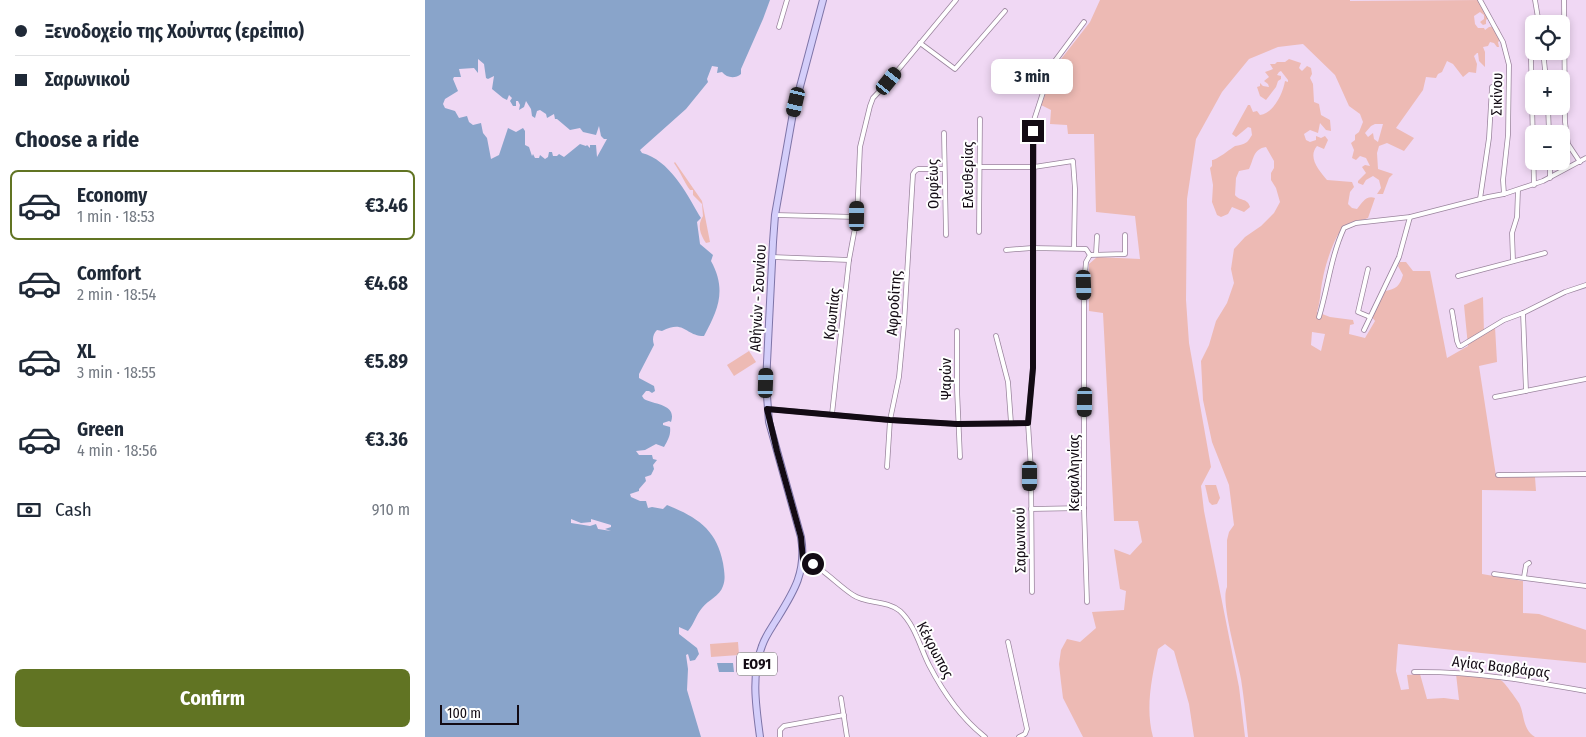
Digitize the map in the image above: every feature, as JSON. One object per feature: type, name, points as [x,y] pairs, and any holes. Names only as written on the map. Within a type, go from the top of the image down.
[{"type":"main road","name":"Αθήνών - Σουνίου","points":[[761,737],[755,693],[758,660],[764,639],[795,588],[803,560],[801,537],[767,409],[766,383],[775,215],[793,113],[823,0]]},
{"type":"street","points":[[779,27],[787,0]]},
{"type":"street","name":"Κρωπίας","points":[[831,414],[849,260],[857,216],[860,147],[870,106],[873,98],[956,0]]},
{"type":"street","name":"Σικίνου","points":[[1481,0],[1503,42],[1509,66],[1508,135],[1504,194]]},
{"type":"street","points":[[1535,0],[1538,15]]},
{"type":"street","points":[[1564,0],[1566,130],[1570,147],[1580,162]]},
{"type":"street","points":[[920,43],[955,69],[1005,11]]},
{"type":"street","name":"Σαρωνικού","points":[[1032,592],[1028,423],[1033,368],[1033,131],[1036,109],[1052,65],[1084,22]]},
{"type":"street","points":[[1531,60],[1534,185]]},
{"type":"street","points":[[1480,199],[1489,138],[1492,86]]},
{"type":"street","name":"Ελευθερίας","points":[[979,232],[980,119]]},
{"type":"street","name":"Ορφέως","points":[[944,133],[946,235]]},
{"type":"street","points":[[1319,317],[1326,296],[1329,271],[1344,228],[1355,223],[1410,217],[1518,190],[1550,178],[1586,158]]},
{"type":"street","points":[[979,167],[1033,167],[1073,161],[1075,189],[1074,248]]},
{"type":"street","name":"Αφροδίτης","points":[[887,467],[890,420],[899,377],[905,324],[913,174],[918,169],[944,169]]},
{"type":"street","points":[[1550,170],[1550,178]]},
{"type":"street","points":[[1513,261],[1512,230],[1517,217],[1518,190]]},
{"type":"street","points":[[775,215],[857,216]]},
{"type":"street","points":[[1364,330],[1399,257],[1410,217]]},
{"type":"street","points":[[1006,250],[1074,248],[1087,249],[1090,256],[1096,254],[1125,254],[1125,235]]},
{"type":"street","points":[[1096,254],[1097,236]]},
{"type":"street","points":[[1458,276],[1545,253]]},
{"type":"street","name":"Κεφαλληνίας","points":[[1087,602],[1084,508],[1084,285],[1086,262],[1090,256]]},
{"type":"street","points":[[772,257],[849,260]]},
{"type":"street","points":[[1368,269],[1357,312],[1370,317]]},
{"type":"street","points":[[1452,311],[1457,343],[1461,346],[1504,320],[1523,313],[1565,292],[1586,285]]},
{"type":"street","points":[[1523,313],[1526,391]]},
{"type":"street","name":"Ψαρών","points":[[957,331],[957,424],[960,457]]},
{"type":"street","points":[[996,336],[1007,382],[1011,423]]},
{"type":"street","points":[[1495,396],[1586,379]]},
{"type":"street","points":[[767,409],[957,424],[1028,423]]},
{"type":"street","points":[[1498,475],[1586,474]]},
{"type":"street","points":[[1031,509],[1084,508]]},
{"type":"street","name":"Κέκρωπος","points":[[803,560],[813,564],[857,598],[885,604],[901,612],[917,637],[929,664],[951,702],[983,736]]},
{"type":"street","points":[[1524,577],[1525,568],[1529,563]]},
{"type":"street","points":[[1494,574],[1586,586]]},
{"type":"street","points":[[1008,642],[1027,729],[1025,734],[1019,737]]},
{"type":"street","name":"Αγίας Βαρβάρας","points":[[1414,672],[1474,673],[1586,690]]},
{"type":"street","points":[[841,698],[847,737]]},
{"type":"street","points":[[780,737],[780,730],[784,726],[844,715]]},
{"type":"shaded area","points":[[1100,0],[1483,0],[1482,3],[1488,18],[1486,24],[1483,25],[1480,22],[1484,19],[1484,15],[1480,12],[1474,16],[1475,24],[1478,28],[1484,28],[1485,30],[1489,27],[1497,26],[1500,30],[1496,34],[1501,39],[1498,42],[1499,47],[1490,42],[1488,46],[1483,47],[1485,67],[1479,61],[1478,53],[1474,56],[1477,64],[1476,73],[1469,72],[1463,77],[1453,64],[1447,61],[1442,72],[1436,78],[1426,77],[1423,90],[1396,128],[1414,138],[1404,151],[1387,143],[1379,146],[1377,153],[1378,169],[1393,174],[1389,178],[1383,194],[1377,194],[1381,188],[1379,180],[1373,176],[1366,180],[1363,185],[1358,183],[1366,173],[1362,167],[1365,165],[1370,166],[1366,158],[1360,156],[1356,160],[1352,158],[1354,150],[1351,143],[1355,140],[1355,135],[1359,132],[1363,122],[1360,114],[1349,106],[1335,75],[1303,44],[1278,47],[1249,59],[1222,92],[1196,139],[1187,199],[1186,300],[1189,343],[1211,467],[1201,486],[1204,511],[1239,687],[1245,737],[1194,737],[1189,704],[1174,651],[1165,644],[1158,649],[1149,704],[1153,737],[1083,737],[1063,698],[1059,664],[1061,650],[1067,639],[1080,642],[1096,628],[1092,612],[1124,610],[1126,591],[1120,589],[1114,549],[1130,555],[1142,542],[1138,521],[1114,521],[1103,313],[1089,311],[1089,264],[1097,257],[1140,259],[1135,216],[1096,212],[1094,134],[1068,134],[1067,125],[1050,124],[1051,110],[1041,105],[1058,63],[1090,22]],"holes":[[[1383,124],[1378,142],[1374,139],[1373,133],[1368,137],[1365,133],[1371,126]]]},
{"type":"shaded area","points":[[1289,59],[1301,63],[1299,68],[1302,71],[1307,66],[1311,68],[1312,74],[1310,78],[1313,84],[1314,102],[1319,104],[1321,115],[1330,120],[1331,131],[1326,130],[1320,123],[1318,133],[1310,130],[1304,134],[1306,140],[1310,142],[1316,140],[1316,136],[1321,138],[1325,136],[1328,140],[1324,149],[1317,146],[1314,151],[1314,160],[1318,168],[1327,180],[1352,182],[1354,187],[1350,192],[1348,204],[1352,208],[1357,209],[1367,199],[1375,198],[1368,218],[1351,222],[1342,228],[1338,234],[1324,272],[1317,312],[1330,317],[1353,320],[1354,324],[1350,325],[1349,334],[1365,338],[1375,321],[1372,317],[1385,291],[1395,288],[1400,282],[1403,275],[1398,266],[1400,262],[1406,262],[1413,271],[1430,271],[1447,358],[1468,346],[1464,305],[1483,297],[1484,333],[1495,327],[1497,362],[1479,366],[1496,476],[1535,477],[1536,491],[1482,490],[1482,574],[1523,581],[1523,613],[1539,614],[1586,630],[1586,663],[1398,644],[1396,671],[1401,690],[1409,689],[1407,675],[1420,674],[1427,699],[1444,698],[1459,700],[1456,674],[1498,679],[1504,683],[1519,703],[1526,726],[1535,737],[1248,737],[1241,679],[1230,631],[1225,594],[1227,587],[1227,540],[1229,532],[1234,525],[1229,485],[1212,442],[1203,400],[1201,361],[1209,345],[1216,321],[1227,303],[1234,283],[1231,269],[1234,249],[1245,237],[1261,226],[1274,213],[1280,202],[1276,188],[1271,180],[1274,161],[1266,147],[1256,152],[1249,169],[1239,171],[1236,178],[1235,195],[1247,202],[1250,207],[1244,212],[1232,207],[1228,214],[1221,217],[1217,215],[1212,202],[1213,185],[1210,168],[1212,160],[1235,146],[1246,143],[1252,135],[1251,128],[1248,127],[1236,137],[1232,134],[1248,105],[1250,105],[1253,112],[1257,111],[1260,115],[1274,107],[1285,81],[1288,82],[1281,71],[1277,75],[1281,76],[1281,79],[1266,100],[1260,96],[1257,87],[1260,86],[1260,83],[1263,86],[1269,87],[1264,81],[1269,77],[1265,72],[1273,69],[1270,64],[1285,62]],"holes":[[[1312,332],[1325,334],[1321,351],[1311,345]]]},
{"type":"shaded area","points":[[675,162],[702,201],[710,242],[706,243],[700,230],[703,216],[702,204],[693,195],[693,190],[690,190],[688,187]]},
{"type":"shaded area","points":[[749,351],[756,362],[734,376],[727,365]]},
{"type":"shaded area","points":[[1205,485],[1216,485],[1220,498],[1217,504],[1212,505],[1209,502]]},
{"type":"shaded area","points":[[738,642],[739,655],[711,657],[710,644]]},
{"type":"water","points":[[425,0],[770,0],[741,69],[741,74],[736,77],[729,77],[722,72],[717,73],[718,67],[712,66],[707,79],[708,82],[686,109],[640,150],[642,153],[660,162],[676,178],[701,218],[697,222],[700,244],[713,255],[711,261],[719,281],[720,291],[717,308],[704,336],[693,334],[680,327],[662,331],[657,330],[654,335],[654,345],[639,374],[639,378],[654,386],[655,391],[652,393],[646,391],[642,396],[644,399],[664,406],[671,412],[671,422],[663,423],[663,425],[670,427],[670,433],[664,447],[656,444],[645,450],[636,451],[639,455],[652,455],[653,459],[657,460],[653,465],[654,469],[651,475],[645,477],[646,481],[639,491],[630,494],[631,497],[640,501],[646,501],[648,508],[663,509],[667,505],[688,514],[711,533],[720,552],[725,574],[721,589],[702,608],[688,631],[679,627],[679,634],[697,648],[699,654],[695,660],[690,661],[688,654],[686,655],[688,669],[687,690],[701,737],[425,737]],"holes":[[[478,59],[484,64],[486,78],[494,76],[492,89],[507,100],[509,95],[512,98],[510,101],[513,106],[516,106],[516,101],[518,101],[520,105],[519,110],[524,107],[526,101],[531,109],[532,116],[535,118],[537,111],[540,110],[546,114],[547,118],[554,114],[555,119],[570,130],[580,128],[583,132],[596,135],[599,126],[601,136],[607,139],[597,157],[596,145],[590,145],[590,148],[587,145],[580,144],[564,157],[559,154],[553,156],[552,152],[549,152],[548,157],[545,159],[540,155],[539,158],[535,158],[533,154],[532,156],[529,147],[525,145],[525,131],[523,128],[516,132],[508,128],[499,155],[491,159],[487,138],[483,133],[481,123],[473,125],[469,122],[467,116],[459,118],[455,111],[445,108],[443,104],[445,99],[458,91],[453,79],[454,77],[461,77],[459,69],[474,68],[478,73]],[[571,519],[581,523],[591,522],[591,519],[611,525],[611,527],[605,529],[611,531],[598,529],[596,524],[590,526],[571,523]]]},
{"type":"water","points":[[717,663],[733,663],[734,672],[719,672]]},
{"type":"route","points":[[813,564],[803,560],[801,537],[767,409],[957,424],[1028,423],[1033,368],[1033,131]]}]
